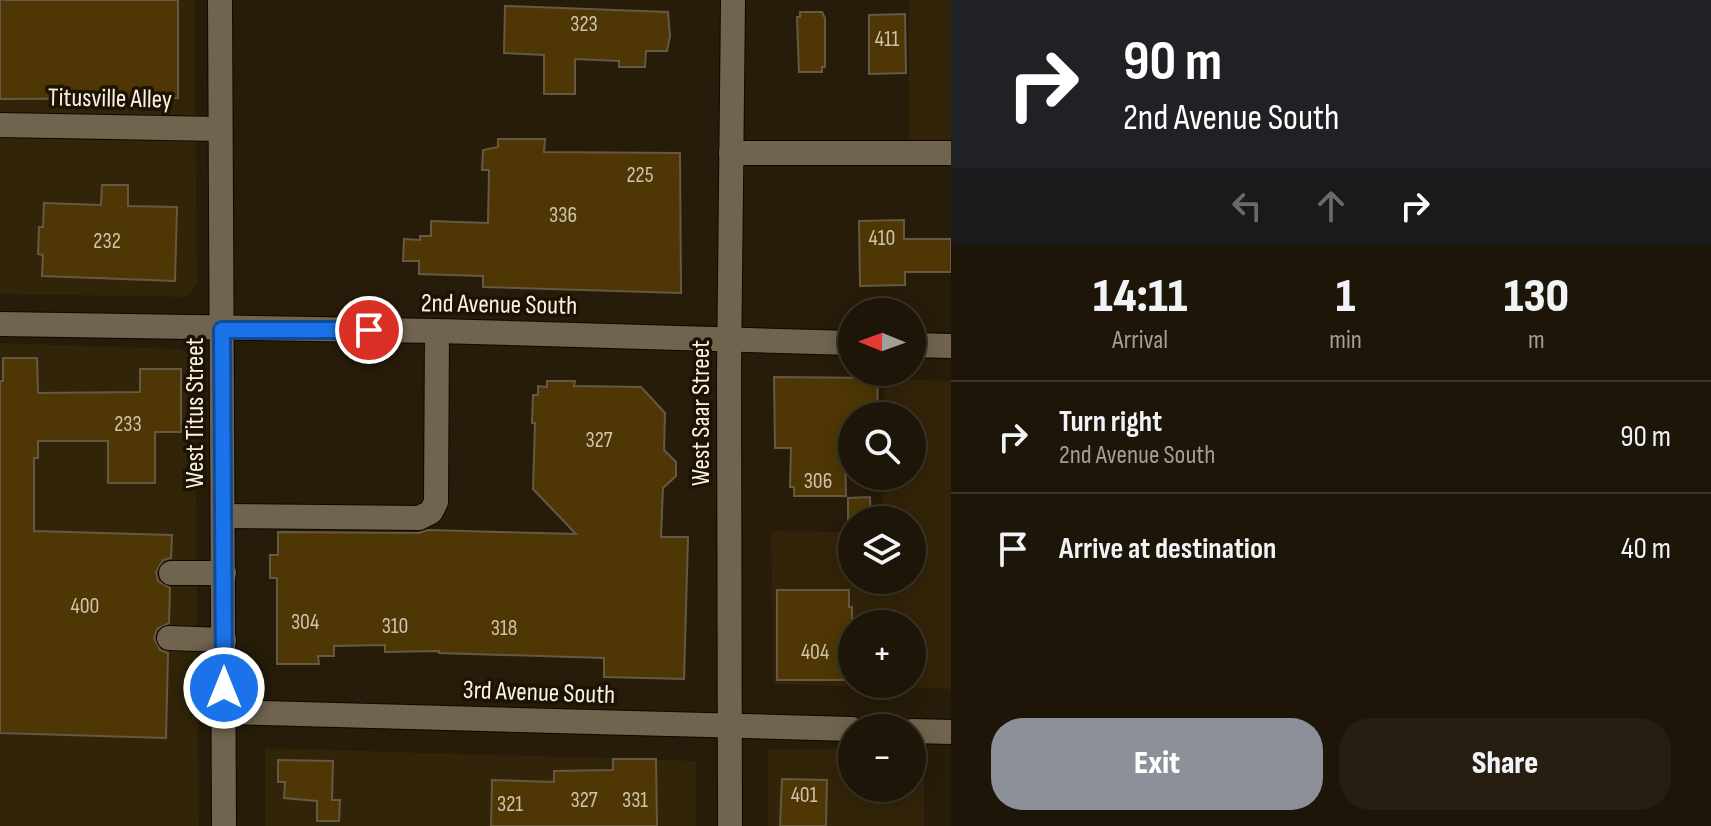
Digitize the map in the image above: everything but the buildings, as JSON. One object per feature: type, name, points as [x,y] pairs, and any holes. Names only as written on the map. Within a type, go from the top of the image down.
[{"type":"street","name":"West Titus Street","points":[[220,0],[224,826]]},
{"type":"street","name":"West Saar Street","points":[[730,826],[729,338],[733,0]]},
{"type":"street","name":"Titusville Alley","points":[[0,125],[219,129]]},
{"type":"street","points":[[731,153],[951,153]]},
{"type":"street","name":"2nd Avenue South","points":[[0,324],[222,330],[437,331],[838,342]]},
{"type":"street","points":[[224,516],[419,518],[431,512],[436,502],[437,331]]},
{"type":"street","points":[[926,345],[951,346]]},
{"type":"street","points":[[171,573],[224,573]]},
{"type":"street","points":[[169,638],[224,640]]},
{"type":"street","name":"3rd Avenue South","points":[[225,712],[838,729]]},
{"type":"street","points":[[926,731],[951,732]]},
{"type":"shaded area","points":[[0,0],[194,0],[197,282],[191,293],[184,297],[0,294]]},
{"type":"shaded area","points":[[909,0],[951,0],[951,162],[909,162]]},
{"type":"shaded area","points":[[0,343],[177,349],[186,352],[195,362],[199,826],[0,826]]},
{"type":"shaded area","points":[[926,380],[951,381],[951,689],[926,688],[926,610],[838,610],[838,686],[774,684],[771,531],[838,532],[838,594],[926,594],[926,506],[882,506],[883,490],[926,490],[926,402],[883,402],[884,386],[926,386]]},
{"type":"shaded area","points":[[265,748],[696,761],[696,826],[265,826]]},
{"type":"shaded area","points":[[768,749],[838,749],[838,802],[924,802],[924,826],[768,826]]},
{"type":"route","points":[[224,688],[222,330],[369,330]]}]
